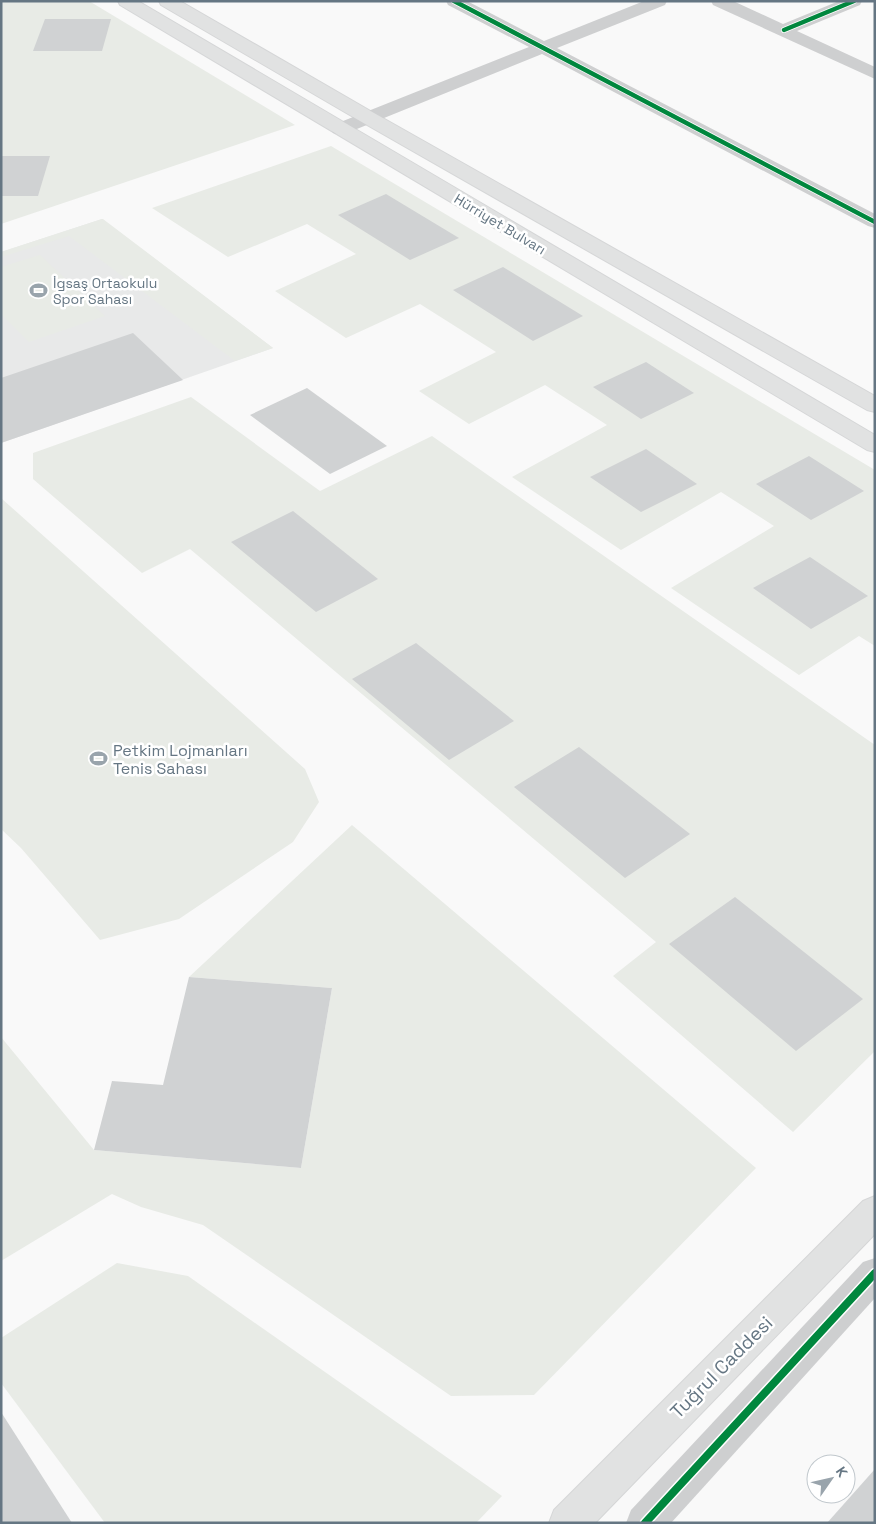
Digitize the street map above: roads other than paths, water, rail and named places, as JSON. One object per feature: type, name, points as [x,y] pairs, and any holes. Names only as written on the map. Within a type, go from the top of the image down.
[{"type":"main road","name":"Hürriyet Bulvarı","points":[[126,1],[875,445]]},
{"type":"main road","name":"Hürriyet Bulvarı","points":[[167,1],[367,117],[875,405]]},
{"type":"main road","name":"Tuğrul Caddesi","points":[[568,1523],[875,1211]]},
{"type":"street","points":[[454,1],[875,222]]},
{"type":"street","points":[[340,129],[659,1]]},
{"type":"street","points":[[719,1],[875,74]]},
{"type":"street","points":[[784,30],[854,1]]},
{"type":"street","points":[[645,1523],[875,1273]]},
{"type":"place","name":"İgsaş Ortaokulu Spor Sahası","points":[[39,291]]},
{"type":"place","name":"Petkim Lojmanları Tenis Sahası","points":[[99,759]]}]
